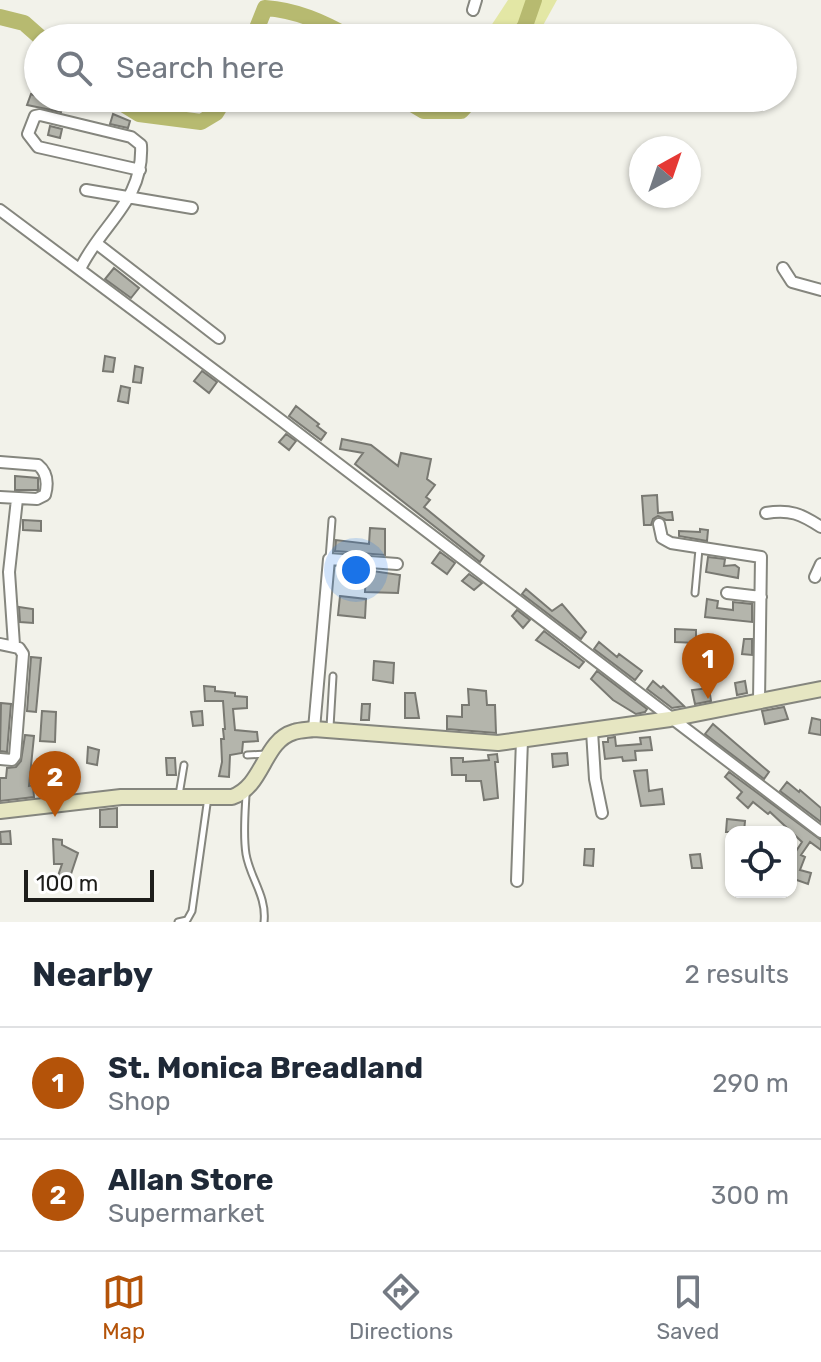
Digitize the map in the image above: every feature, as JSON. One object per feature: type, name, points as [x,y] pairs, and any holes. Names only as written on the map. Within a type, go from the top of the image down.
[{"type":"street","points":[[80,269],[130,198],[140,170],[141,145],[131,137],[35,116],[28,134],[38,147],[140,170]]},
{"type":"street","points":[[86,190],[192,208]]},
{"type":"street","points":[[0,210],[821,832]]},
{"type":"street","points":[[96,243],[219,338]]},
{"type":"street","points":[[783,268],[792,282],[821,290]]},
{"type":"street","points":[[0,462],[38,465],[45,474],[48,486],[45,495],[37,499],[0,497]]},
{"type":"street","points":[[14,645],[9,572],[17,499]]},
{"type":"street","points":[[766,513],[789,510],[801,513],[821,527]]},
{"type":"street","points":[[659,524],[660,534],[666,541],[761,557],[759,701]]},
{"type":"street","points":[[314,729],[329,559],[397,564]]},
{"type":"street","points":[[815,577],[821,564]]},
{"type":"street","points":[[727,593],[761,597]]},
{"type":"street","points":[[0,644],[14,645],[22,649],[23,654],[15,756],[12,760],[0,759]]},
{"type":"street","points":[[0,811],[121,797],[232,797],[255,781],[270,753],[286,735],[314,729],[465,742],[522,740],[670,719],[821,689]]},
{"type":"street","points":[[592,731],[595,779],[602,813]]},
{"type":"street","points":[[517,881],[522,740]]},
{"type":"lane","points":[[329,559],[332,520]]},
{"type":"lane","points":[[695,593],[699,548]]},
{"type":"lane","points":[[329,731],[333,676]]},
{"type":"lane","points":[[247,755],[270,753]]},
{"type":"lane","points":[[179,797],[184,765]]},
{"type":"lane","points":[[246,790],[246,851],[262,893],[264,922]]},
{"type":"lane","points":[[178,922],[187,920],[192,911],[208,797]]},
{"type":"green space","points":[[508,0],[557,0],[544,24],[492,24]]},
{"type":"building","points":[[113,114],[130,121],[128,128],[110,124]]},
{"type":"building","points":[[50,126],[62,129],[60,138],[48,135]]},
{"type":"building","points":[[114,268],[139,288],[131,298],[105,279]]},
{"type":"building","points":[[105,356],[115,358],[113,372],[103,371]]},
{"type":"building","points":[[135,366],[143,368],[141,383],[133,382]]},
{"type":"building","points":[[202,371],[217,382],[209,393],[194,381]]},
{"type":"building","points":[[121,386],[130,388],[128,403],[118,401]]},
{"type":"building","points":[[296,406],[326,433],[321,440],[289,416]]},
{"type":"building","points":[[286,434],[296,441],[289,450],[279,442]]},
{"type":"building","points":[[342,439],[371,445],[398,466],[401,453],[431,459],[427,479],[435,485],[426,497],[430,500],[424,507],[484,556],[480,562],[355,464],[363,453],[340,449]]},
{"type":"building","points":[[15,476],[38,478],[38,490],[15,490]]},
{"type":"building","points":[[657,495],[658,513],[672,512],[673,520],[658,516],[651,525],[644,525],[642,496]]},
{"type":"building","points":[[23,520],[41,521],[41,531],[23,530]]},
{"type":"building","points":[[370,528],[385,529],[385,555],[335,551],[336,540],[369,544]]},
{"type":"building","points":[[700,529],[708,530],[707,541],[679,536],[679,531],[700,532]]},
{"type":"building","points":[[440,552],[455,563],[447,574],[432,563]]},
{"type":"building","points":[[708,557],[725,559],[724,566],[735,565],[739,568],[738,578],[706,572]]},
{"type":"building","points":[[366,570],[400,575],[398,593],[365,592]]},
{"type":"building","points":[[469,574],[482,583],[474,590],[462,581]]},
{"type":"building","points":[[526,589],[552,611],[562,604],[586,632],[581,639],[522,594]]},
{"type":"building","points":[[340,596],[366,599],[365,618],[338,615]]},
{"type":"building","points":[[707,599],[718,601],[717,608],[733,610],[733,602],[752,604],[752,622],[705,617]]},
{"type":"building","points":[[19,607],[33,609],[33,623],[20,622]]},
{"type":"building","points":[[517,610],[530,620],[523,628],[512,616]]},
{"type":"building","points":[[675,629],[696,630],[696,643],[675,642]]},
{"type":"building","points":[[544,631],[584,662],[579,668],[536,640]]},
{"type":"building","points":[[744,639],[752,639],[752,655],[742,654]]},
{"type":"building","points":[[599,642],[642,671],[635,680],[594,649]]},
{"type":"building","points":[[31,657],[41,658],[36,712],[27,711]]},
{"type":"building","points":[[374,661],[394,663],[393,683],[373,680]]},
{"type":"building","points":[[597,671],[647,709],[645,712],[636,714],[613,700],[591,679]]},
{"type":"building","points":[[653,681],[684,706],[672,708],[647,689]]},
{"type":"building","points":[[745,681],[747,693],[737,695],[735,683]]},
{"type":"building","points":[[204,686],[247,697],[247,708],[233,709],[235,730],[257,732],[258,741],[243,742],[242,753],[230,755],[229,777],[219,776],[221,739],[224,739],[225,729],[223,701],[205,701]]},
{"type":"building","points":[[709,688],[711,701],[695,704],[692,690]]},
{"type":"building","points":[[468,689],[486,691],[487,705],[495,705],[496,733],[447,729],[447,716],[462,717],[462,705],[469,705]]},
{"type":"building","points":[[405,693],[415,693],[419,718],[405,718]]},
{"type":"building","points":[[1,703],[11,704],[7,752],[0,751]]},
{"type":"building","points":[[362,704],[370,704],[369,720],[361,720]]},
{"type":"building","points":[[784,707],[788,719],[765,724],[762,711]]},
{"type":"building","points":[[42,711],[56,712],[55,742],[40,741]]},
{"type":"building","points":[[202,711],[203,725],[193,726],[191,712]]},
{"type":"building","points":[[812,718],[821,720],[821,735],[809,733]]},
{"type":"building","points":[[713,724],[769,772],[764,779],[705,734]]},
{"type":"building","points":[[25,735],[34,736],[29,786],[33,785],[34,797],[0,801],[0,778],[6,778],[7,768],[16,767],[21,761]]},
{"type":"building","points":[[615,737],[616,746],[641,744],[640,738],[650,737],[652,750],[635,751],[636,760],[623,761],[622,757],[605,759],[603,742]]},
{"type":"building","points":[[88,747],[99,750],[97,765],[87,763]]},
{"type":"building","points":[[567,753],[568,765],[553,767],[552,754]]},
{"type":"building","points":[[497,754],[498,798],[484,800],[481,781],[466,781],[466,775],[452,775],[451,758],[463,758],[463,762],[489,760],[488,755]]},
{"type":"building","points":[[166,758],[175,758],[176,775],[167,775]]},
{"type":"building","points":[[647,770],[649,791],[662,789],[664,804],[641,806],[634,771]]},
{"type":"building","points":[[729,772],[821,840],[821,850],[810,842],[801,855],[805,857],[800,870],[811,873],[808,884],[797,880],[797,850],[802,842],[797,837],[797,826],[785,826],[753,802],[748,808],[737,798],[742,792],[725,777]]},
{"type":"building","points":[[787,782],[821,808],[821,822],[780,791]]},
{"type":"building","points":[[117,808],[117,827],[100,827],[100,810]]},
{"type":"building","points":[[727,819],[745,821],[745,826],[726,826]]},
{"type":"building","points":[[10,831],[11,844],[1,844],[0,832]]},
{"type":"building","points":[[53,839],[62,840],[62,845],[78,853],[69,880],[58,876],[62,864],[54,864]]},
{"type":"building","points":[[585,849],[594,849],[593,866],[584,865]]},
{"type":"building","points":[[700,854],[702,868],[692,868],[690,855]]},
{"type":"waterway","points":[[526,24],[534,0]]},
{"type":"waterway","points":[[259,24],[265,8],[288,11],[323,24]]},
{"type":"waterway","points":[[0,17],[25,24]]},
{"type":"waterway","points":[[136,112],[201,122],[217,112]]},
{"type":"place","name":"St. Monica Breadland","points":[[708,699]]},
{"type":"place","name":"Allan Store","points":[[55,817]]}]
